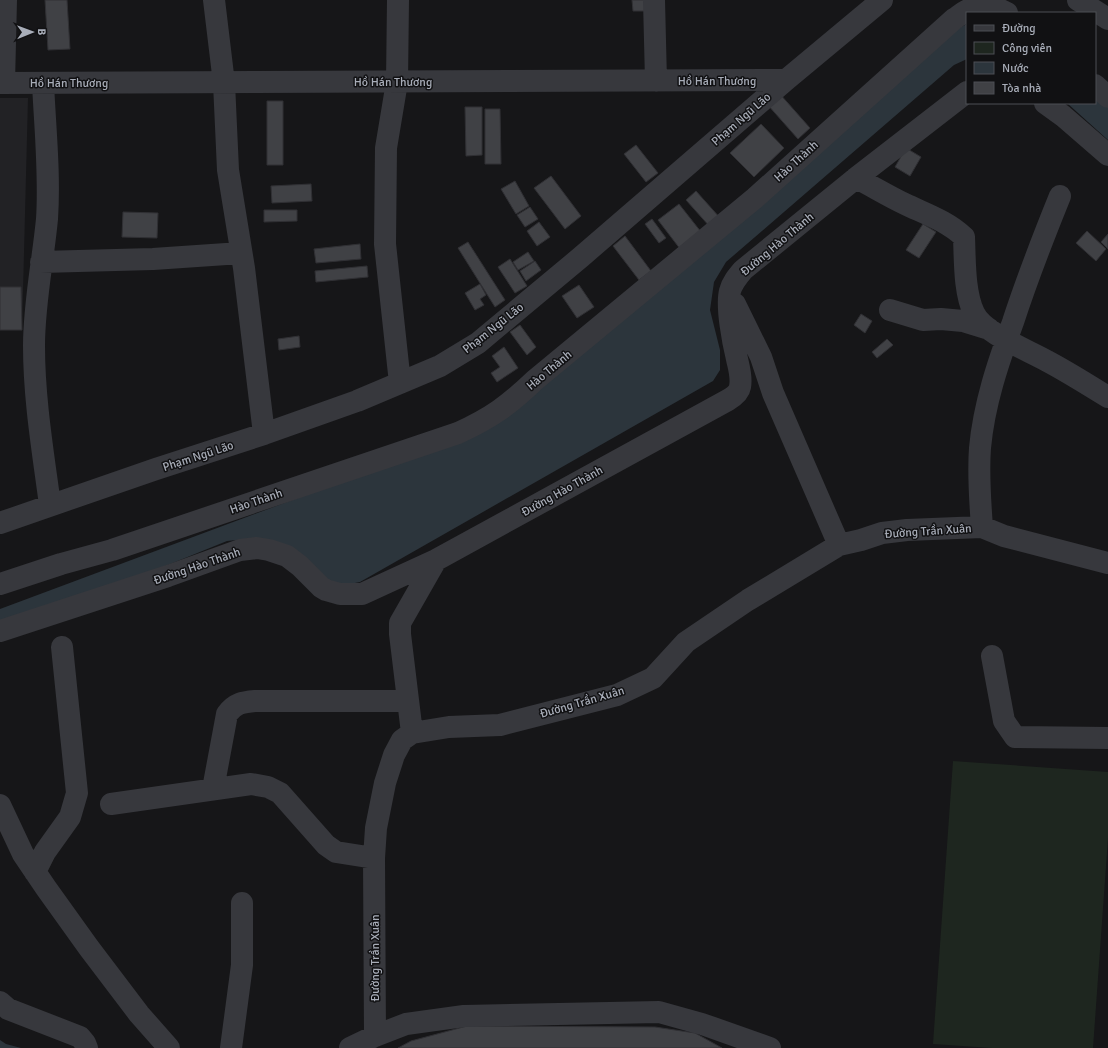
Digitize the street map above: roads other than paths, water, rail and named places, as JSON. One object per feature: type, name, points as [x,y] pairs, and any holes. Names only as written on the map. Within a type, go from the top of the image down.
[{"type":"street","points":[[2,83],[6,0]]},
{"type":"street","points":[[214,0],[224,83],[228,170],[241,253],[264,434]]},
{"type":"street","points":[[398,0],[397,82],[386,148],[385,244],[400,383]]},
{"type":"street","points":[[654,0],[656,81]]},
{"type":"street","name":"Phạm Ngũ Lão","points":[[0,523],[264,434],[356,401],[440,366],[478,343],[882,0]]},
{"type":"street","points":[[1078,0],[1108,20]]},
{"type":"street","name":"Hào Thành","points":[[0,584],[120,548],[458,433],[495,414],[514,400],[547,370],[755,198],[954,19],[970,9],[983,7],[1000,9],[1005,12]]},
{"type":"street","name":"Hồ Hán Thương","points":[[2,83],[786,80]]},
{"type":"street","points":[[43,83],[48,185],[47,219],[41,262],[34,344],[35,380],[50,505]]},
{"type":"street","points":[[1096,86],[1108,97]]},
{"type":"street","name":"Đường Hào Thành","points":[[0,631],[168,576],[240,550],[257,548],[287,556],[300,566],[321,587],[340,594],[362,594],[436,560],[728,400],[735,395],[740,388],[741,378],[734,348],[729,311],[729,293],[734,281],[743,270],[856,178],[966,93]]},
{"type":"street","points":[[1046,104],[1063,116],[1108,155]]},
{"type":"street","points":[[856,178],[942,221],[957,231],[964,238],[969,301],[974,314],[980,322],[998,334],[1047,360],[1108,397]]},
{"type":"street","points":[[982,527],[979,474],[982,433],[992,385],[998,334],[1036,254],[1060,196]]},
{"type":"street","points":[[41,262],[153,259],[241,253]]},
{"type":"street","points":[[729,293],[761,357],[773,393],[839,544]]},
{"type":"street","points":[[890,310],[923,320],[941,319],[963,321],[998,334]]},
{"type":"street","name":"Đường Trần Xuân","points":[[375,1036],[374,858],[376,828],[385,783],[394,755],[402,740],[412,733],[449,727],[500,724],[617,695],[653,678],[686,642],[748,600],[839,544],[907,530],[982,527],[1004,536],[1108,562]]},
{"type":"street","points":[[412,733],[400,623],[436,560]]},
{"type":"street","points":[[35,872],[45,852],[70,817],[77,793],[62,647]]},
{"type":"street","points":[[992,656],[1004,721],[1014,737],[1108,738]]},
{"type":"street","points":[[213,789],[227,714],[231,708],[241,703],[255,701],[408,701]]},
{"type":"street","points":[[111,804],[251,784],[268,787],[280,793],[326,845],[336,852],[374,858]]},
{"type":"street","points":[[0,805],[23,854],[35,872],[89,948],[139,1014],[169,1048]]},
{"type":"street","points":[[231,1048],[242,965],[242,904]]},
{"type":"street","points":[[0,1002],[8,1010],[80,1037],[87,1048]]},
{"type":"street","points":[[350,1048],[406,1024],[464,1016],[658,1012],[702,1024],[770,1048]]},
{"type":"water","points":[[966,24],[966,59],[954,65],[726,262],[714,282],[710,310],[720,350],[720,370],[713,381],[360,582],[334,587],[256,538],[227,541],[0,633],[0,609],[456,439],[959,28]]},
{"type":"water","points":[[1096,95],[1108,105],[1108,140],[1068,104],[1096,104]]},
{"type":"water","points":[[0,1040],[6,1044],[21,1048],[0,1048]]}]
